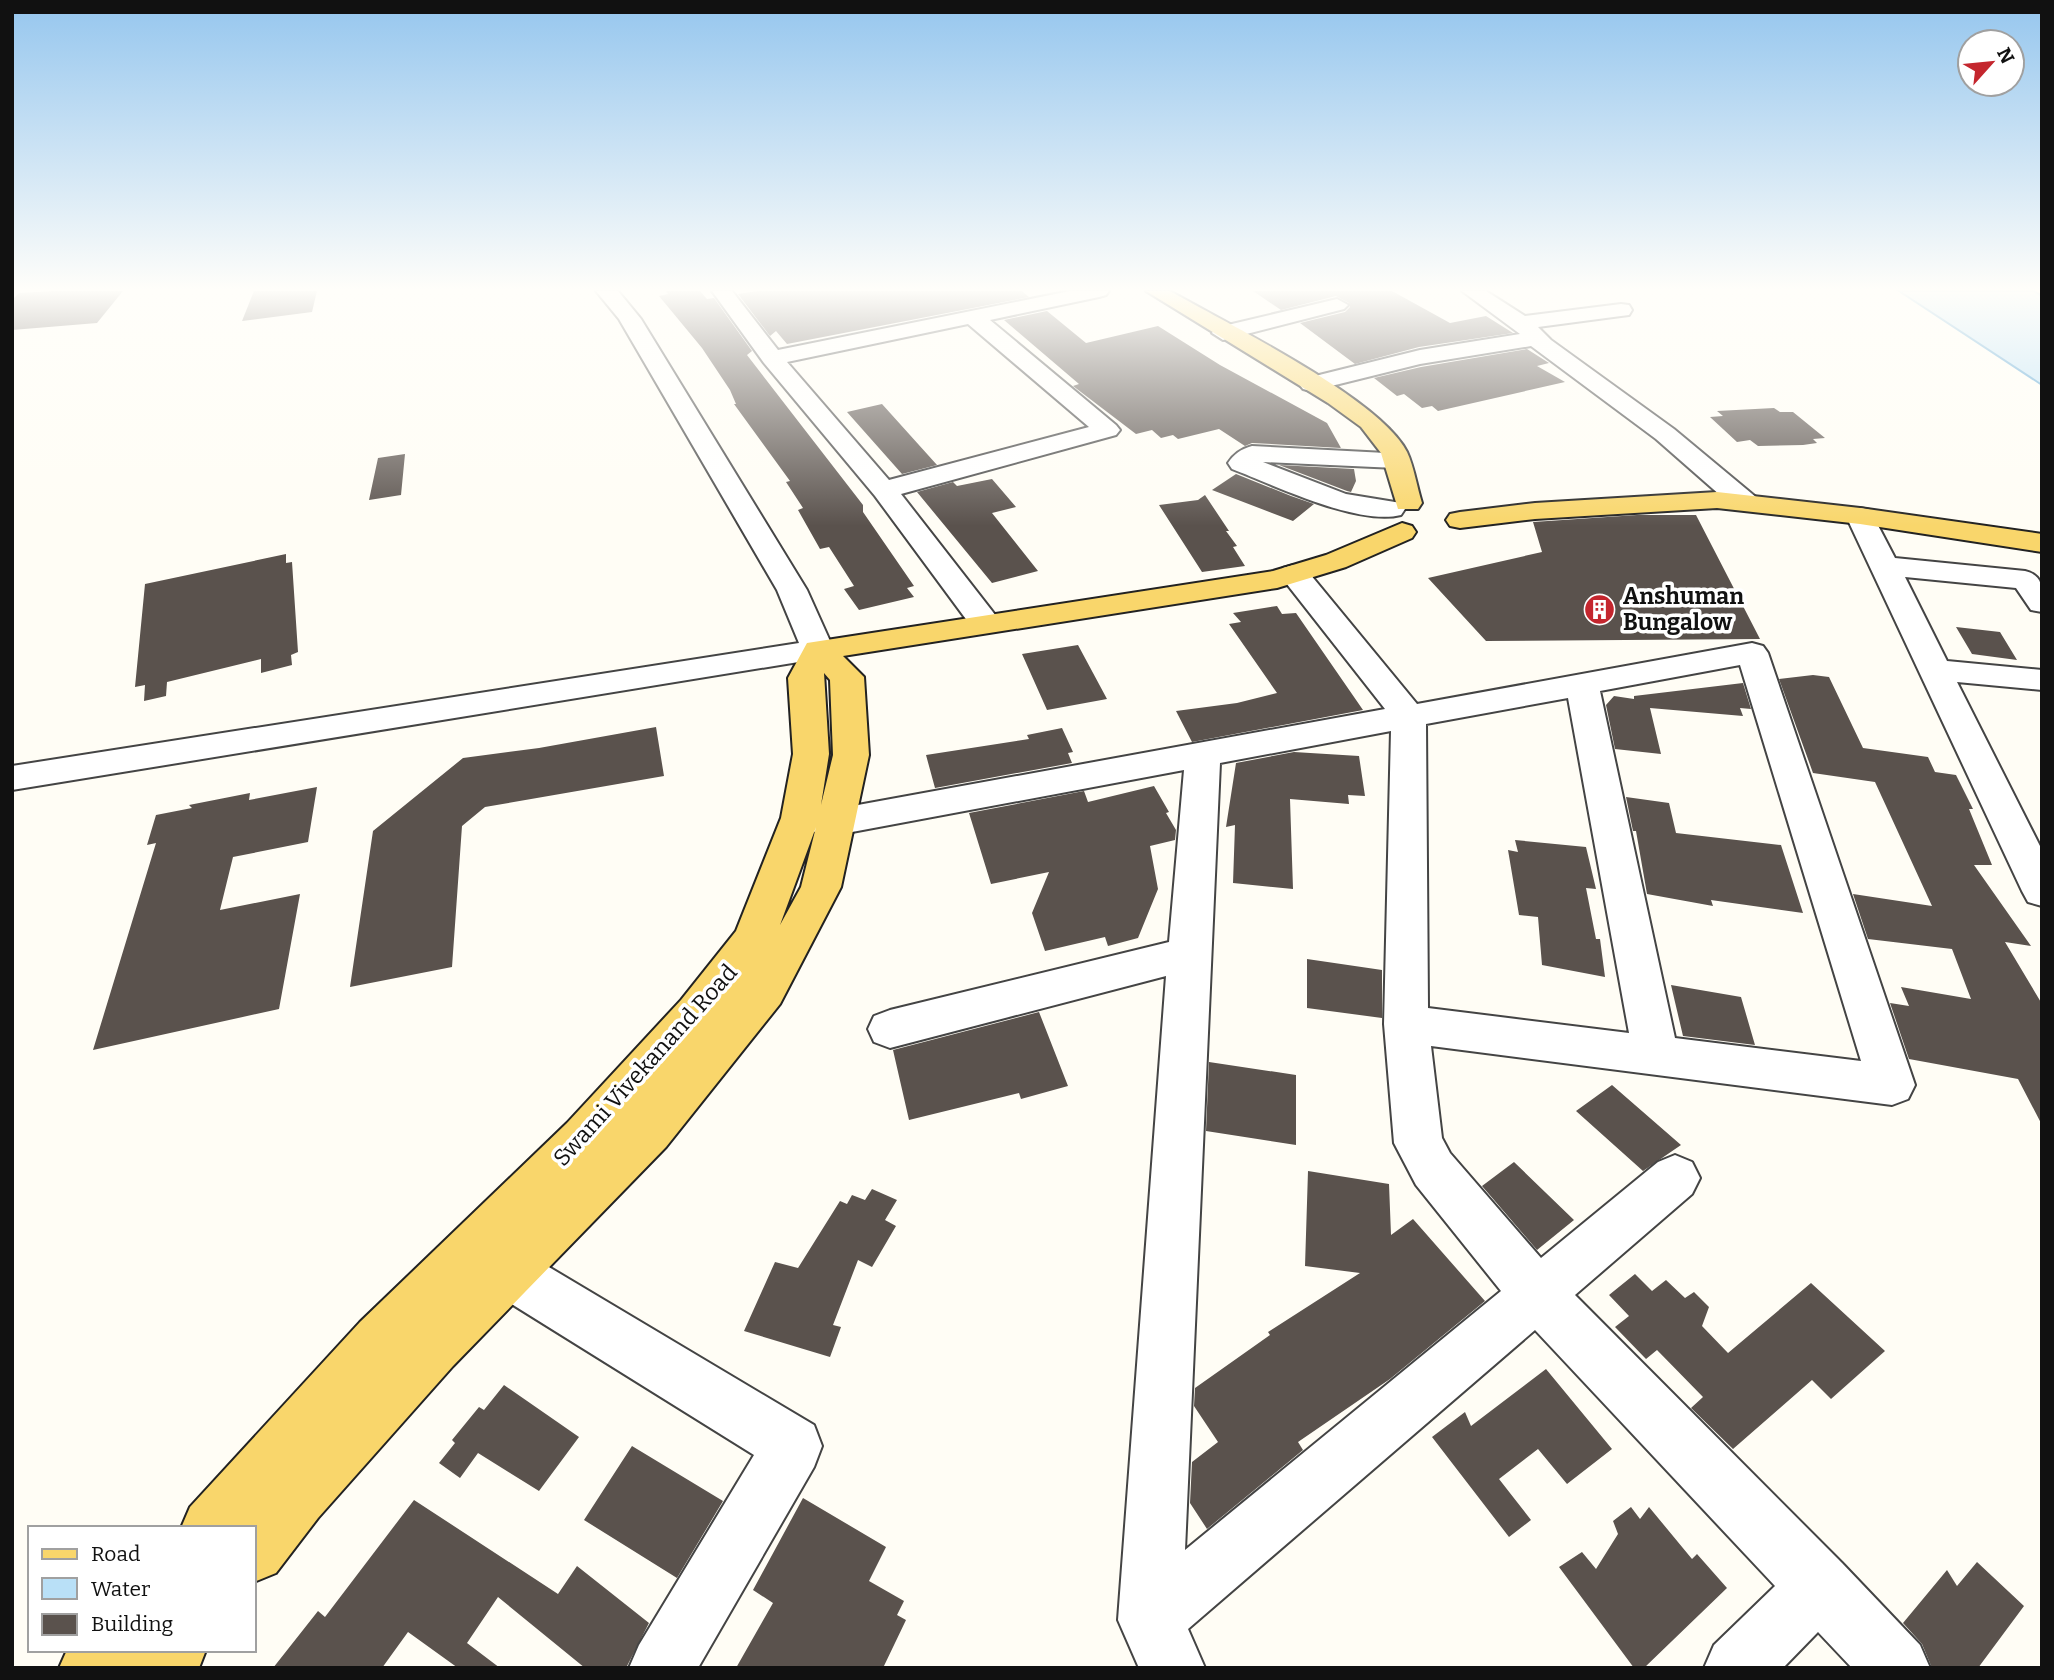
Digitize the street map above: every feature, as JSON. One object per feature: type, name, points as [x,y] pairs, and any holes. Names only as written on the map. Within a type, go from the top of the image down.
[{"type":"main road","points":[[1286,369],[1370,422],[1394,452],[1422,524]]},
{"type":"main road","points":[[818,650],[1277,579],[1336,561],[1422,524],[1609,506],[1717,500],[1860,516],[2006,540],[2042,543]]},
{"type":"main road","points":[[256,1548],[297,1497],[434,1347],[649,1132],[765,992],[821,887],[818,820],[851,755],[847,677],[818,650]]},
{"type":"main road","name":"Swami Vivekanand Road","points":[[213,1526],[379,1342],[584,1138],[697,1013],[754,939],[818,820]]},
{"type":"main road","points":[[92,1668],[105,1652]]},
{"type":"main road","points":[[160,1668],[172,1652]]},
{"type":"street","points":[[12,778],[818,650],[785,578],[660,369]]},
{"type":"street","points":[[782,369],[884,490],[985,623]]},
{"type":"street","points":[[884,490],[1107,430],[1035,369]]},
{"type":"street","points":[[1311,384],[1372,369]]},
{"type":"street","points":[[1580,369],[1665,434],[1748,504]]},
{"type":"street","points":[[1396,460],[1252,454],[1241,463],[1331,498],[1422,524]]},
{"type":"street","points":[[1860,516],[2042,891]]},
{"type":"street","points":[[1884,566],[2025,580],[2042,603]]},
{"type":"street","points":[[1294,574],[1409,716],[1406,1024],[1418,1143],[1433,1169],[1537,1294],[1821,1585],[1897,1668]]},
{"type":"street","points":[[818,820],[1203,755],[1752,653],[1892,1085],[1406,1024]]},
{"type":"street","points":[[1935,670],[2042,680]]},
{"type":"street","points":[[1582,684],[1656,1055]]},
{"type":"street","points":[[1161,1644],[1189,954],[1203,755]]},
{"type":"street","points":[[890,1029],[1189,954]]},
{"type":"street","points":[[1161,1644],[1537,1294],[1675,1178]]},
{"type":"street","points":[[508,1272],[793,1446],[662,1668]]},
{"type":"street","points":[[1738,1668],[1821,1585]]},
{"type":"water","points":[[2018,369],[2042,369],[2042,385]]},
{"type":"building","points":[[716,369],[758,369],[863,505],[863,512],[914,586],[907,588],[914,597],[859,610],[844,589],[854,586],[829,547],[820,549],[798,510],[803,508],[786,482],[790,481],[734,404],[730,390]]},
{"type":"building","points":[[1062,369],[1228,369],[1327,423],[1341,448],[1252,443],[1245,446],[1219,429],[1178,439],[1173,435],[1161,438],[1152,430],[1136,434],[1073,386],[1079,384]]},
{"type":"building","points":[[1411,369],[1543,369],[1565,382],[1438,411],[1432,406],[1422,408],[1404,394],[1397,396],[1374,378]]},
{"type":"building","points":[[882,404],[937,465],[902,474],[847,412]]},
{"type":"building","points":[[1774,408],[1780,412],[1793,412],[1825,438],[1813,439],[1817,443],[1803,445],[1758,446],[1750,440],[1737,442],[1710,417],[1723,416],[1717,411]]},
{"type":"building","points":[[405,454],[401,495],[369,500],[378,458]]},
{"type":"building","points":[[1279,465],[1354,469],[1356,481],[1351,492]]},
{"type":"building","points":[[1236,474],[1314,504],[1293,521],[1212,490]]},
{"type":"building","points":[[992,479],[1016,507],[992,513],[1038,571],[992,583],[917,492],[953,482],[957,486]]},
{"type":"building","points":[[1205,495],[1229,531],[1226,531],[1237,546],[1233,547],[1245,566],[1202,572],[1159,505],[1198,500]]},
{"type":"building","name":"Anshuman Bungalow","points":[[1637,515],[1696,515],[1760,639],[1486,641],[1428,578],[1542,552],[1533,522]]},
{"type":"building","points":[[286,554],[286,563],[292,562],[298,652],[291,655],[292,665],[261,673],[261,659],[167,682],[166,696],[144,701],[145,685],[135,687],[145,584]]},
{"type":"building","points":[[1277,606],[1282,614],[1296,613],[1363,710],[1192,742],[1176,711],[1237,703],[1277,693],[1229,624],[1241,622],[1233,613]]},
{"type":"building","points":[[1956,627],[2000,632],[2017,660],[1972,654]]},
{"type":"building","points":[[1078,645],[1107,699],[1047,710],[1022,654]]},
{"type":"building","points":[[1813,675],[1829,677],[1863,748],[1928,757],[1935,772],[1956,775],[1973,809],[1969,809],[1992,865],[1974,865],[2031,946],[2005,942],[2042,1004],[2042,1125],[2018,1079],[1909,1059],[1890,1003],[1909,1006],[1901,987],[1971,999],[1952,949],[1868,939],[1853,894],[1932,906],[1875,782],[1813,773],[1779,679]]},
{"type":"building","points":[[1743,683],[1751,709],[1740,708],[1743,716],[1650,708],[1661,754],[1615,749],[1606,705],[1614,696],[1634,699],[1634,696]]},
{"type":"building","points":[[656,727],[664,776],[485,807],[462,826],[452,967],[350,987],[373,831],[463,758],[539,748]]},
{"type":"building","points":[[1062,728],[1073,752],[1068,753],[1072,763],[935,788],[926,755],[1029,739],[1027,735]]},
{"type":"building","points":[[1294,752],[1359,756],[1365,796],[1348,795],[1349,804],[1290,799],[1293,889],[1233,883],[1235,825],[1226,827],[1236,763]]},
{"type":"building","points":[[1154,786],[1176,830],[1175,840],[1150,846],[1158,889],[1138,938],[1108,946],[1105,937],[1045,951],[1032,913],[1049,872],[991,884],[969,813],[1084,791],[1088,802]]},
{"type":"building","points":[[317,787],[308,842],[233,857],[220,910],[300,894],[279,1009],[93,1050],[156,843],[147,845],[156,815],[192,808],[189,805],[250,793],[249,800]]},
{"type":"building","points":[[1626,797],[1669,803],[1676,833],[1781,845],[1803,913],[1711,900],[1713,906],[1647,894],[1636,831],[1633,831]]},
{"type":"building","points":[[1515,840],[1586,847],[1596,889],[1586,888],[1596,939],[1600,939],[1605,977],[1542,965],[1538,917],[1519,915],[1508,850],[1518,852]]},
{"type":"building","points":[[1307,959],[1382,970],[1382,1018],[1307,1008]]},
{"type":"building","points":[[1671,985],[1741,997],[1755,1045],[1683,1036]]},
{"type":"building","points":[[1039,1012],[1068,1086],[1021,1099],[1019,1093],[909,1120],[893,1050]]},
{"type":"building","points":[[1209,1062],[1296,1075],[1296,1145],[1206,1131]]},
{"type":"building","points":[[1612,1085],[1681,1145],[1643,1171],[1576,1111]]},
{"type":"building","points":[[1514,1162],[1574,1220],[1537,1250],[1482,1186]]},
{"type":"building","points":[[1308,1171],[1389,1184],[1391,1235],[1413,1219],[1485,1301],[1390,1379],[1298,1442],[1303,1450],[1207,1529],[1190,1503],[1192,1462],[1218,1442],[1194,1406],[1195,1388],[1270,1335],[1268,1332],[1360,1273],[1305,1266]]},
{"type":"building","points":[[872,1189],[897,1200],[885,1220],[896,1226],[872,1267],[858,1260],[833,1325],[841,1327],[830,1357],[744,1331],[775,1262],[798,1268],[840,1201],[847,1204],[852,1195],[865,1200]]},
{"type":"building","points":[[1635,1274],[1652,1291],[1666,1280],[1685,1298],[1694,1292],[1709,1307],[1702,1326],[1728,1353],[1811,1283],[1885,1351],[1831,1399],[1812,1380],[1733,1449],[1691,1408],[1703,1397],[1657,1350],[1646,1359],[1615,1327],[1629,1316],[1609,1295]]},
{"type":"building","points":[[1546,1369],[1612,1449],[1567,1484],[1538,1449],[1499,1479],[1531,1520],[1509,1537],[1432,1437],[1465,1412],[1471,1426]]},
{"type":"building","points":[[504,1385],[579,1437],[539,1491],[478,1453],[460,1478],[439,1463],[455,1443],[452,1440],[479,1407],[484,1410]]},
{"type":"building","points":[[632,1446],[723,1501],[677,1578],[584,1520]]},
{"type":"building","points":[[803,1498],[886,1547],[869,1581],[904,1601],[897,1615],[906,1620],[883,1668],[736,1668],[773,1603],[753,1590]]},
{"type":"building","points":[[414,1500],[558,1594],[577,1566],[649,1623],[626,1668],[585,1668],[498,1597],[467,1643],[500,1668],[458,1668],[408,1632],[382,1668],[273,1668],[318,1611],[325,1617]]},
{"type":"building","points":[[1631,1507],[1640,1519],[1649,1507],[1692,1559],[1697,1554],[1727,1588],[1644,1668],[1634,1668],[1559,1567],[1582,1552],[1596,1569],[1618,1534],[1613,1521]]},
{"type":"building","points":[[1977,1562],[2024,1606],[1978,1668],[1932,1668],[1922,1644],[1903,1623],[1947,1570],[1957,1586]]},
{"type":"place","name":"Anshuman Bungalow","points":[[1600,609]]}]
